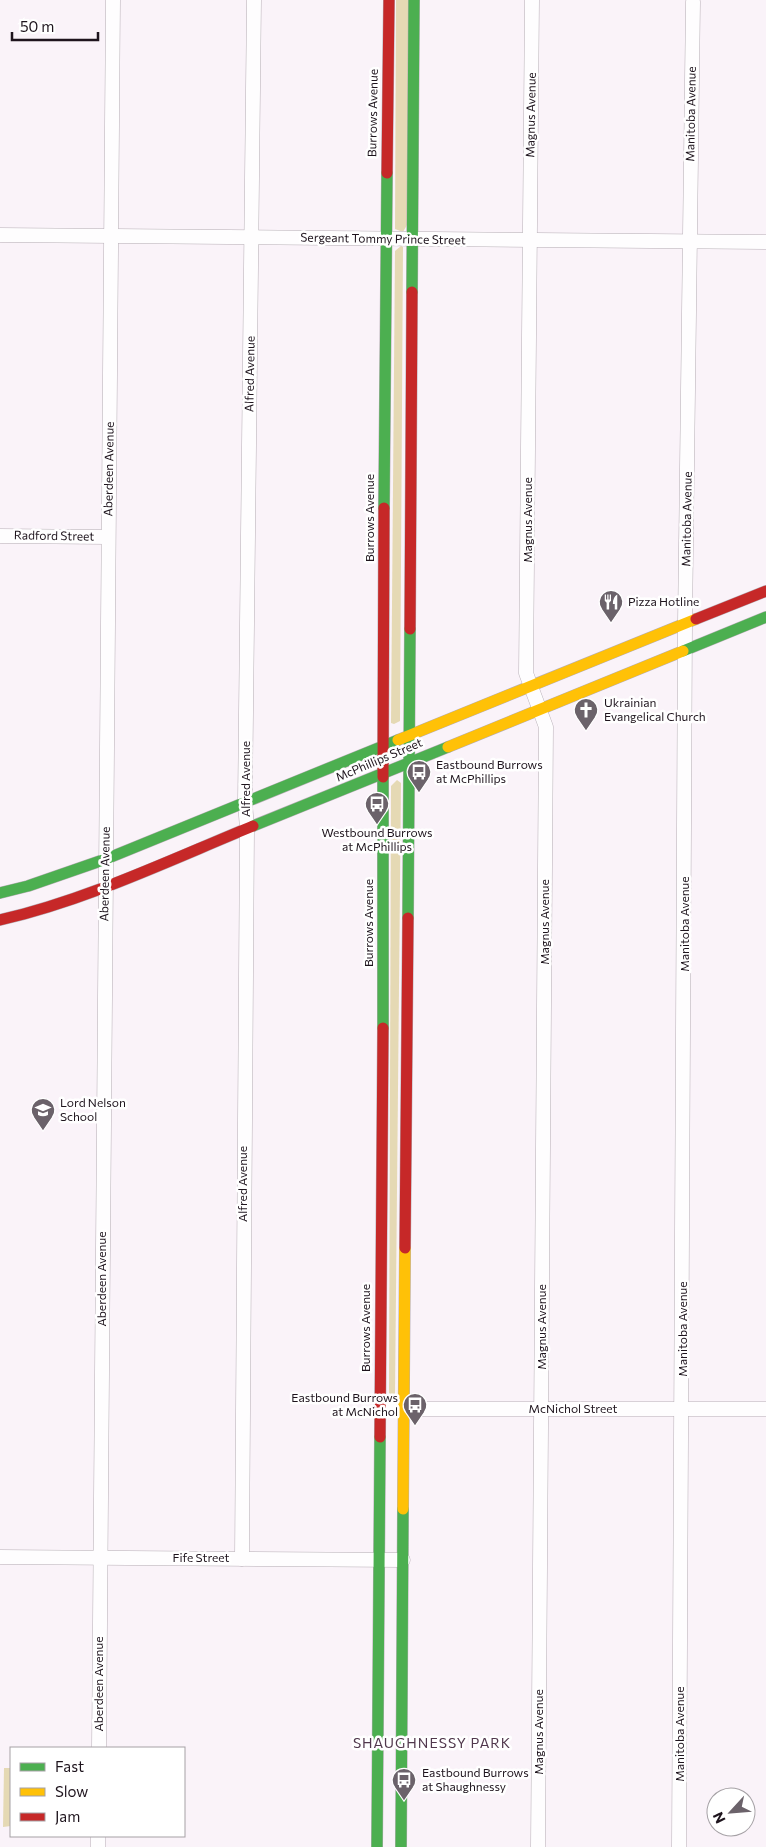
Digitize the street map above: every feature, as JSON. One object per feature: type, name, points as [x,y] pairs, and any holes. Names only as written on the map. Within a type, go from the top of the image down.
[{"type":"street","name":"Aberdeen Avenue","points":[[99,1747],[104,887],[106,859],[113,0]]},
{"type":"street","name":"Alfred Avenue","points":[[242,1558],[247,829],[245,802],[254,0]]},
{"type":"street","name":"Burrows Avenue","points":[[377,1847],[382,747],[389,0]]},
{"type":"street","points":[[401,1847],[414,0]]},
{"type":"street","name":"Magnus Avenue","points":[[532,0],[526,673],[546,727],[538,1847]]},
{"type":"street","name":"Manitoba Avenue","points":[[679,1847],[685,623],[693,2]]},
{"type":"street","name":"Sergeant Tommy Prince Street","points":[[0,235],[766,242]]},
{"type":"street","name":"Radford Street","points":[[0,536],[108,537]]},
{"type":"street","name":"McPhillips Street","points":[[0,894],[106,859],[766,591]]},
{"type":"street","name":"McPhillips Street","points":[[0,920],[30,913],[104,887],[766,617]]},
{"type":"street","name":"McNichol Street","points":[[379,1409],[766,1409]]},
{"type":"street","name":"Fife Street","points":[[0,1557],[403,1560]]},
{"type":"shaded area","points":[[396,0],[409,0],[407,225],[403,232],[395,229]]},
{"type":"shaded area","points":[[401,246],[403,247],[400,721],[394,724],[391,723],[395,251]]},
{"type":"shaded area","points":[[397,780],[401,783],[395,1395],[392,1395],[389,1393],[391,786]]},
{"type":"shaded area","points":[[4,1768],[10,1768],[10,1826],[3,1827]]},
{"type":"traffic: fast","points":[[412,292],[414,0]]},
{"type":"traffic: fast","points":[[384,508],[387,173]]},
{"type":"traffic: fast","points":[[683,651],[766,617]]},
{"type":"traffic: fast","points":[[408,918],[410,629]]},
{"type":"traffic: fast","points":[[0,893],[28,886],[106,859],[398,740]]},
{"type":"traffic: fast","points":[[253,826],[448,747]]},
{"type":"traffic: fast","points":[[383,777],[383,1028]]},
{"type":"traffic: fast","points":[[377,1847],[380,1437]]},
{"type":"traffic: fast","points":[[401,1847],[403,1509]]},
{"type":"traffic: slow","points":[[398,740],[696,619]]},
{"type":"traffic: slow","points":[[448,747],[683,651]]},
{"type":"traffic: slow","points":[[403,1509],[405,1248]]},
{"type":"traffic: jam","points":[[387,173],[389,0]]},
{"type":"traffic: jam","points":[[410,629],[412,292]]},
{"type":"traffic: jam","points":[[383,777],[384,508]]},
{"type":"traffic: jam","points":[[696,619],[766,591]]},
{"type":"traffic: jam","points":[[0,920],[65,902],[253,826]]},
{"type":"traffic: jam","points":[[405,1248],[408,918]]},
{"type":"traffic: jam","points":[[380,1437],[383,1028]]},
{"type":"place","name":"Pizza Hotline","points":[[611,623]]},
{"type":"place","name":"Ukrainian Evangelical Church","points":[[586,731]]},
{"type":"place","name":"Eastbound Burrows at McPhillips","points":[[419,793]]},
{"type":"place","name":"Westbound Burrows at McPhillips","points":[[377,825]]},
{"type":"place","name":"Lord Nelson School","points":[[43,1131]]},
{"type":"place","name":"Eastbound Burrows at McNichol","points":[[415,1426]]},
{"type":"place","name":"Eastbound Burrows at Shaughnessy","points":[[404,1801]]},
{"type":"district","name":"SHAUGHNESSY PARK","points":[[432,1743]]}]
